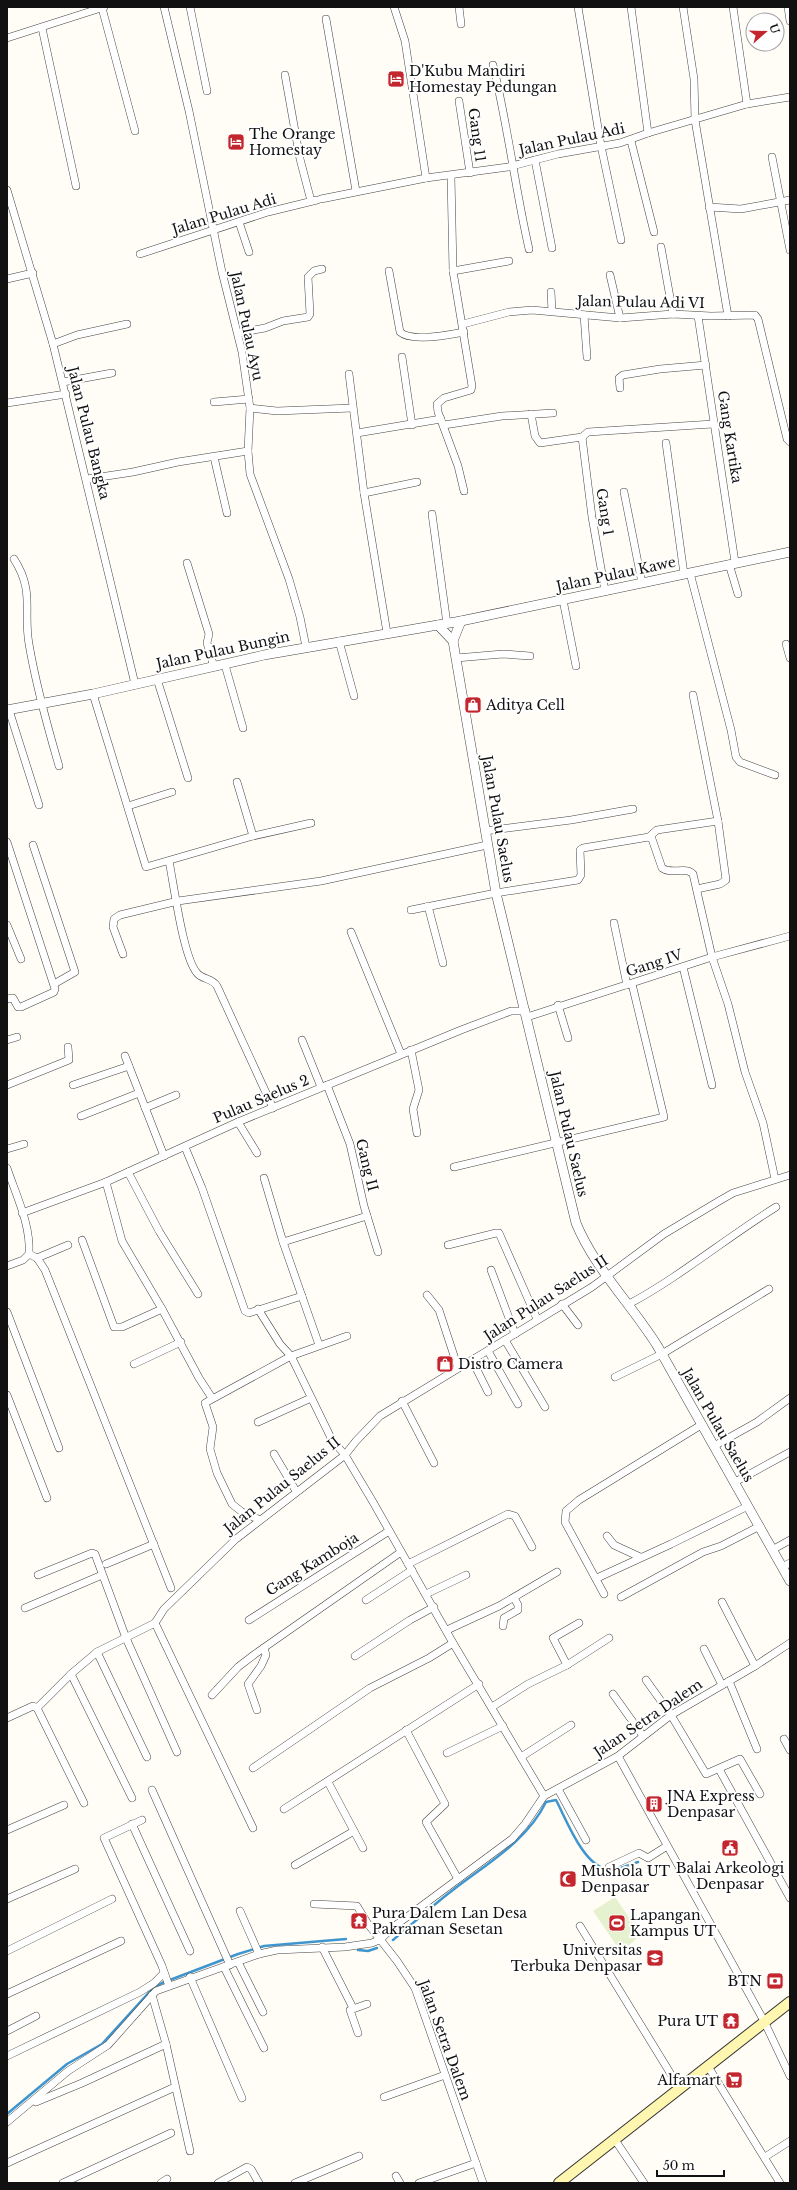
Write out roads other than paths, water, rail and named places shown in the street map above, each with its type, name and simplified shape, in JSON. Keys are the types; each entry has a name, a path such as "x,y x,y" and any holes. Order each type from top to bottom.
{"main road":[{"path":"560,2183 570,2180 615,2140 709,2068 764,2021 790,2002"}],"street":[{"path":"7,38 42,28 103,7 135,131"},
{"name":"Jalan Pulau Ayu","path":"164,7 222,272 238,333 250,399 248,451 250,474 289,579 300,617 306,647"},
{"path":"190,7 207,91"},
{"path":"394,7 405,41 426,178"},
{"path":"459,7 461,24"},
{"path":"578,7 601,146 621,240"},
{"path":"631,7 648,133"},
{"name":"Jalan Pulau Adi VI","path":"683,7 694,79 695,120 728,316"},
{"path":"733,7 747,104"},
{"path":"788,7 790,20"},
{"path":"326,19 356,191"},
{"path":"42,28 76,186"},
{"path":"493,65 504,112 516,194 529,249"},
{"path":"285,75 300,159 316,200"},
{"name":"Jalan Pulau Adi","path":"140,254 239,222 316,200 426,178 451,176 513,166 631,140 648,133 747,104 790,97"},
{"name":"Gang 11","path":"459,101 470,173"},
{"path":"631,140 654,232"},
{"path":"772,157 779,201 790,250"},
{"path":"535,160 552,248"},
{"path":"451,176 453,271 463,324 472,388 439,401 437,404 458,466 464,491"},
{"name":"Jalan Pulau Bangka","path":"7,190 9,203 33,272 63,382 135,684"},
{"path":"709,207 742,208 790,200"},
{"path":"239,222 249,252"},
{"path":"661,247 673,314"},
{"path":"453,271 509,261"},
{"path":"238,333 265,328 283,321 308,317 310,314 308,277 314,271 322,269"},
{"path":"389,271 400,332 408,336 445,335 464,332"},
{"path":"7,279 33,272"},
{"path":"610,275 620,318"},
{"path":"551,292 552,311"},
{"name":"Jalan Pulau Adi VI","path":"463,324 520,310 552,311 620,318 673,314 728,316 752,314 758,317 787,439 790,442"},
{"path":"584,315 587,357"},
{"name":"Gang Kartika","path":"698,316 706,365 732,563 738,594"},
{"path":"53,344 77,335 127,324"},
{"path":"402,357 412,425"},
{"path":"620,388 619,378 623,376 660,369 706,365"},
{"path":"63,382 112,373"},
{"path":"349,374 352,408 357,433 364,493 387,633"},
{"path":"7,403 66,394"},
{"path":"214,402 250,399"},
{"path":"250,408 277,411 352,408"},
{"path":"357,433 412,425 502,416 552,413"},
{"path":"531,414 535,436 540,443 582,437 588,432 713,424"},
{"name":"Gang 1","path":"582,437 592,516 605,591"},
{"path":"666,443 687,573 731,730 736,757 740,762 775,774"},
{"path":"87,479 248,451"},
{"path":"214,457 227,513"},
{"path":"364,493 417,482"},
{"path":"624,492 642,583"},
{"path":"432,514 442,624 453,641"},
{"name":"Jalan Pulau Kawe","path":"442,624 790,552"},
{"path":"14,559 24,576 27,589 29,612 27,635 40,703 59,766"},
{"path":"187,563 209,634 207,643 214,667"},
{"path":"562,600 576,666"},
{"path":"453,641 461,621"},
{"name":"Jalan Pulau Bungin","path":"8,710 93,694 306,647 442,624"},
{"path":"338,641 354,696"},
{"name":"Jalan Pulau Saelus","path":"453,641 496,893 576,1223 586,1247 606,1276 629,1304 662,1354 701,1425 760,1526 772,1550 786,1565 790,1581"},
{"path":"786,644 790,658"},
{"path":"456,658 503,654 530,656"},
{"path":"225,665 243,728"},
{"path":"157,679 188,778"},
{"path":"93,694 146,867 253,836 311,823"},
{"path":"692,695 718,820 726,880 720,884 697,889"},
{"path":"8,710 39,805"},
{"path":"237,782 253,836"},
{"path":"128,806 172,792"},
{"path":"485,831 571,820 633,809"},
{"path":"411,910 496,893 578,880 581,875 581,849 649,837 657,830 718,820"},
{"path":"649,837 652,839 662,868 668,871 691,872 697,889 712,957 728,1004 745,1072 763,1123 775,1178"},
{"path":"7,842 55,989 54,992 21,1007 18,1007 13,998 7,1000"},
{"path":"34,845 75,972 54,984"},
{"path":"123,954 113,927 114,919 178,901 321,881 487,845"},
{"path":"169,861 184,937 196,972 214,982 217,986 273,1108"},
{"path":"428,906 443,963"},
{"path":"454,1166 661,1119 665,1116 629,985 614,923"},
{"path":"7,925 21,960"},
{"path":"351,932 401,1054"},
{"name":"Gang IV","path":"526,1014 629,985 712,957 790,936"},
{"path":"683,967 712,1085"},
{"name":"Pulau Saelus 2","path":"22,1213 106,1182 238,1122 410,1050 511,1011 522,998"},
{"path":"558,1005 568,1038"},
{"name":"Pulau Saelus 2","path":"511,1011 526,1014"},
{"path":"7,1040 17,1037"},
{"name":"Gang II","path":"302,1040 350,1144 367,1216 378,1252"},
{"path":"7,1085 70,1060 68,1046"},
{"path":"410,1050 419,1090 413,1109 417,1133"},
{"path":"125,1056 164,1156"},
{"path":"73,1085 128,1066"},
{"path":"81,1116 139,1093"},
{"path":"145,1108 176,1095"},
{"path":"238,1122 257,1153"},
{"path":"7,1148 24,1144"},
{"path":"184,1147 202,1188 245,1311 249,1313 302,1296"},
{"path":"7,1168 29,1234 29,1254 23,1260 7,1266"},
{"path":"128,1172 159,1231 198,1294"},
{"name":"Jalan Pulau Saelus II","path":"37,1708 71,1674 98,1652 155,1623 164,1609 236,1538 345,1455 370,1426 402,1401 488,1351 537,1319 592,1287 664,1234 719,1201 733,1193 775,1178 790,1175"},
{"path":"264,1178 283,1242 319,1345"},
{"path":"106,1182 122,1241 181,1342 199,1378 212,1398"},
{"path":"7,1195 16,1193"},
{"path":"629,1304 661,1286 740,1230 776,1207"},
{"path":"283,1242 367,1216"},
{"path":"448,1245 496,1232 499,1233 537,1319"},
{"path":"82,1240 114,1327 122,1327 162,1309"},
{"path":"37,1258 68,1245"},
{"path":"29,1254 37,1258 45,1270 171,1588"},
{"path":"490,1270 515,1334"},
{"path":"615,1377 662,1354 769,1290"},
{"path":"427,1295 439,1310 458,1368"},
{"path":"562,1304 578,1325"},
{"path":"258,1309 280,1344 291,1356 332,1440 345,1455 434,1607 453,1643 479,1684 544,1796"},
{"path":"7,1312 59,1448"},
{"path":"258,1520 242,1512 232,1504 216,1473 210,1449 213,1427 205,1404 212,1398 291,1356 347,1336"},
{"path":"505,1340 545,1407"},
{"path":"134,1364 181,1342"},
{"path":"488,1351 518,1404"},
{"path":"472,1360 488,1392"},
{"path":"7,1395 47,1498"},
{"path":"258,1422 312,1398"},
{"path":"714,1446 757,1422 790,1398"},
{"path":"402,1401 434,1462"},
{"path":"604,1594 597,1578 566,1522 566,1511 578,1500 701,1425"},
{"path":"734,1482 790,1452"},
{"path":"274,1454 296,1491"},
{"path":"597,1578 748,1506"},
{"path":"366,1600 410,1567 508,1514 514,1516 532,1547"},
{"path":"620,1597 703,1552 722,1546 760,1526"},
{"name":"Gang Kamboja","path":"249,1620 389,1531"},
{"path":"607,1536 614,1545 640,1557"},
{"path":"772,1550 790,1540"},
{"path":"106,1564 154,1544"},
{"path":"212,1695 238,1667 401,1552"},
{"path":"38,1575 93,1553 95,1554 126,1638 177,1752"},
{"path":"447,1630 514,1598 557,1572"},
{"path":"26,1608 102,1575"},
{"path":"426,1594 466,1575"},
{"path":"503,1626 504,1618 518,1610 514,1598"},
{"path":"722,1602 755,1666"},
{"path":"355,1656 410,1620 434,1607"},
{"path":"155,1623 254,1828"},
{"path":"566,1665 553,1638 579,1623"},
{"path":"492,1707 528,1684 566,1665 609,1638"},
{"path":"253,1768 370,1688 428,1658 453,1643"},
{"name":"Jalan Setra Dalem","path":"483,2183 415,1988 381,1940 392,1928 512,1839 525,1824 544,1796 618,1756 671,1715 755,1666 790,1643"},
{"path":"257,1710 249,1691 248,1684 262,1666 266,1655 264,1648"},
{"path":"704,1649 726,1683 757,1749"},
{"path":"98,1652 147,1756"},
{"path":"71,1674 132,1798"},
{"path":"646,1680 671,1715 706,1774 740,1759 760,1794"},
{"path":"284,1809 479,1684"},
{"path":"613,1694 643,1736"},
{"path":"7,1718 33,1706 37,1708 84,1803"},
{"path":"521,1757 571,1725"},
{"path":"447,1753 503,1726"},
{"path":"406,1730 445,1804 426,1822 458,1879"},
{"path":"784,1739 790,1750"},
{"path":"618,1756 764,2021 790,2076"},
{"path":"719,1769 790,1898"},
{"path":"328,1782 363,1848"},
{"path":"558,1789 586,1840"},
{"path":"152,1790 264,2048"},
{"path":"7,1830 64,1804"},
{"path":"142,1820 106,1836 105,1840 169,1985"},
{"path":"132,1824 190,1951"},
{"path":"295,1864 354,1831"},
{"path":"609,1867 640,1853 648,1858 667,1846"},
{"path":"7,1899 75,1869"},
{"path":"7,1952 112,1899"},
{"path":"7,2122 30,2105 68,2071 108,2045 156,1991 227,1962 238,1962 257,1951 345,1947 381,1940 368,1924 357,1906 314,1904"},
{"path":"240,1911 257,1951"},
{"path":"580,1926 680,2089"},
{"path":"7,1994 121,1941"},
{"path":"322,1947 353,2008"},
{"path":"238,1962 263,2012"},
{"path":"7,2056 140,1992 164,1974"},
{"path":"190,1977 242,2098"},
{"path":"152,1995 166,2044 190,2151"},
{"path":"358,2033 350,2013 353,2008 367,2004"},
{"path":"7,2031 36,2016"},
{"path":"30,2105 82,2083 166,2044"},
{"path":"709,2068 780,2183"},
{"path":"384,2097 445,2075"},
{"path":"7,2163 175,2087"},
{"path":"63,2183 171,2133"},
{"path":"615,2140 644,2183"},
{"path":"765,2157 790,2141"},
{"path":"295,2183 359,2156"},
{"path":"419,2183 476,2162"},
{"path":"218,2183 247,2167 251,2169 259,2183"},
{"path":"396,2176 400,2183"}],"waterway":[{"path":"393,1940 442,1899 490,1863 516,1841 538,1817 546,1802 556,1800 583,1851 599,1866 611,1870 619,1869 638,1862"},
{"path":"7,2114 67,2064 102,2044 153,1988 162,1983 238,1954 264,1946 346,1939"},
{"path":"358,1950 368,1951 377,1948"}],"place":[{"name":"D'Kubu Mandiri Homestay Pedungan","path":"396,79"},
{"name":"The Orange Homestay","path":"236,142"},
{"name":"Aditya Cell","path":"473,705"},
{"name":"Distro Camera","path":"445,1364"},
{"name":"JNA Express Denpasar","path":"654,1804"},
{"name":"Balai Arkeologi Denpasar","path":"730,1848"},
{"name":"Mushola UT Denpasar","path":"568,1879"},
{"name":"Pura Dalem Lan Desa Pakraman Sesetan","path":"359,1921"},
{"name":"Lapangan Kampus UT","path":"617,1923"},
{"name":"Universitas Terbuka Denpasar","path":"655,1958"},
{"name":"BTN","path":"775,1981"},
{"name":"Pura UT","path":"731,2021"},
{"name":"Alfamart","path":"734,2080"}]}
